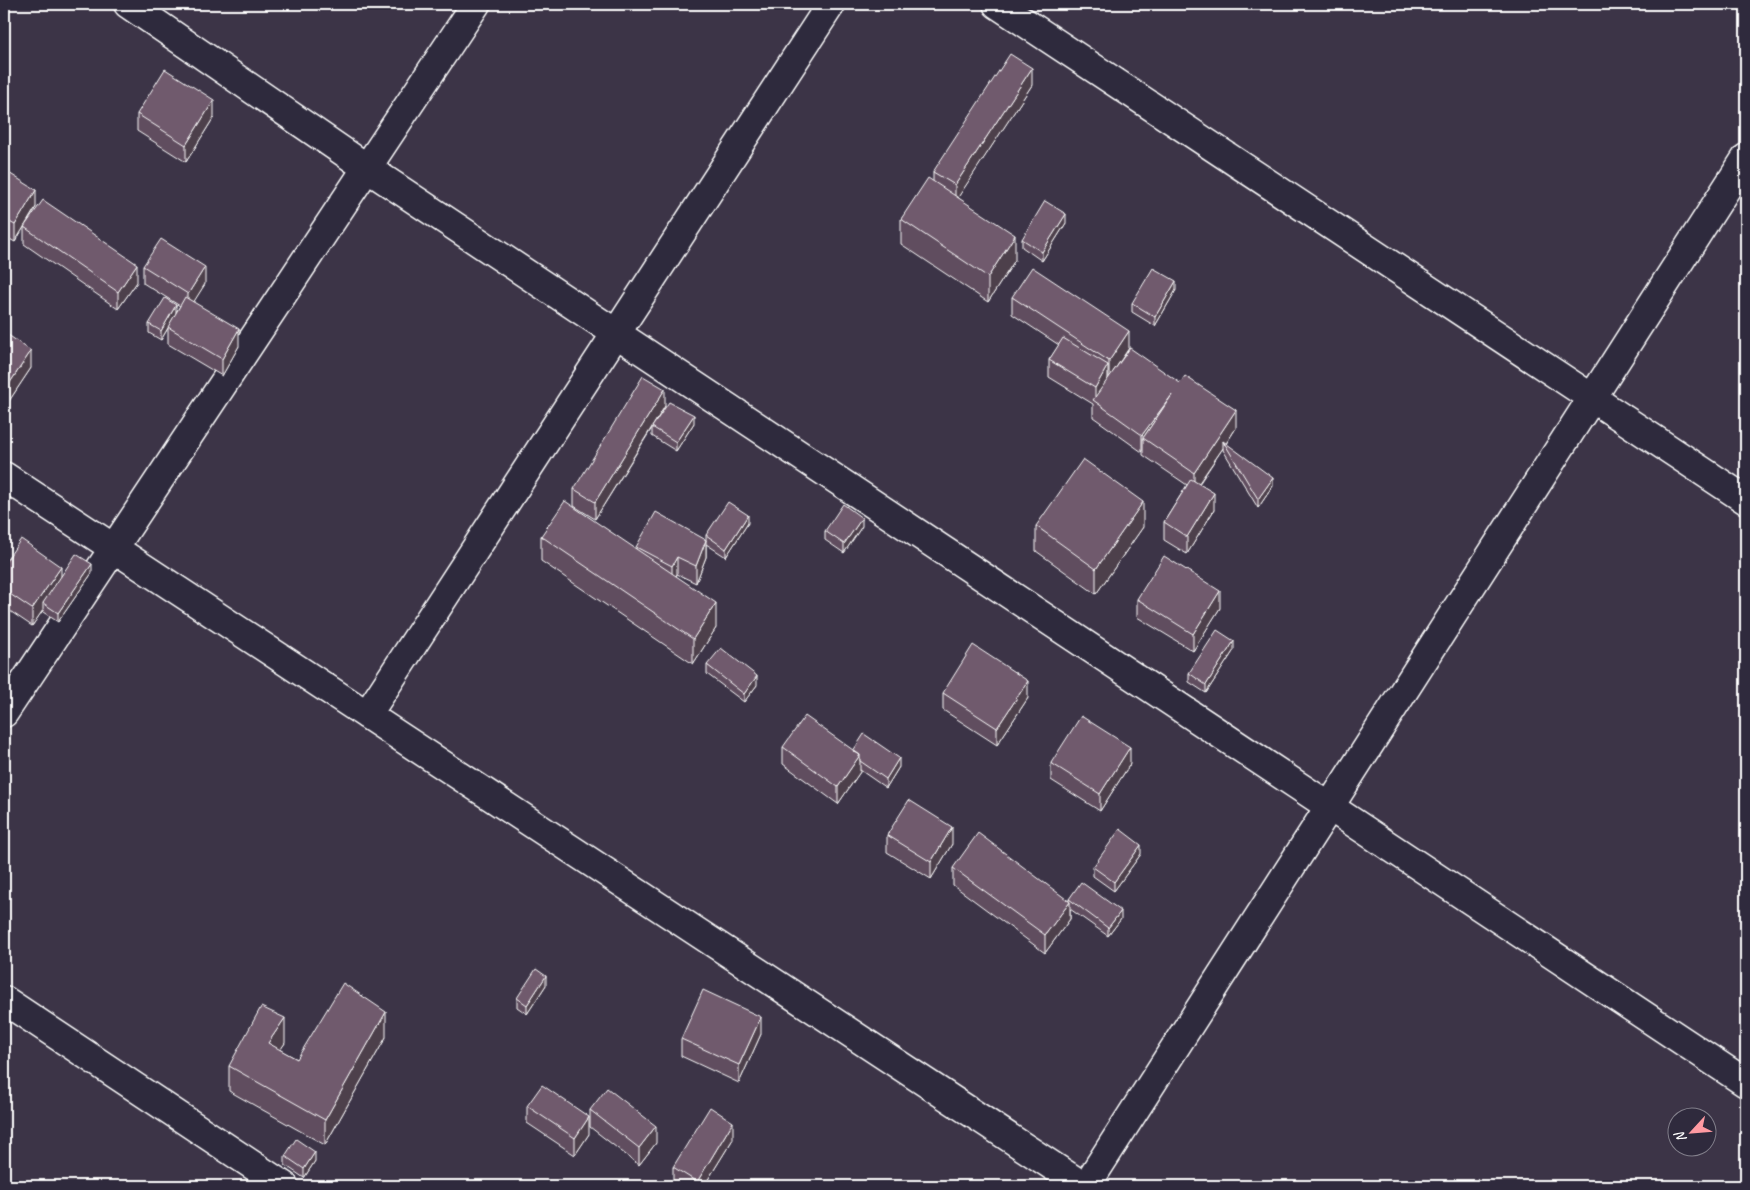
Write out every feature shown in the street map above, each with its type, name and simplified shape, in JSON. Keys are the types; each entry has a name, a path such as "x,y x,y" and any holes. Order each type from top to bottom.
{"street":[{"path":"128,4 367,168 1746,1083"},
{"path":"4,713 476,4"},
{"path":"367,715 831,4"},
{"path":"997,4 1746,500"},
{"path":"4,476 1084,1186 1330,807 1746,158"},
{"path":"4,1000 284,1186"}],"building":[{"path":"1010,54 1032,68 955,185 933,172"},
{"path":"165,69 214,100 186,145 137,114"},
{"path":"4,170 36,190 15,225 4,219"},
{"path":"928,178 1015,235 988,277 901,219"},
{"path":"43,200 137,264 118,292 24,227"},
{"path":"1045,201 1066,214 1042,252 1022,239"},
{"path":"161,239 205,267 188,294 143,266"},
{"path":"1032,267 1129,331 1109,361 1012,297"},
{"path":"1153,268 1176,281 1155,317 1132,303"},
{"path":"185,297 239,329 222,359 168,327"},
{"path":"165,298 176,305 161,331 149,324"},
{"path":"4,332 31,351 7,387 4,385"},
{"path":"1063,338 1108,365 1095,388 1049,360"},
{"path":"1130,348 1180,383 1185,376 1236,410 1194,473 1143,438 1172,395 1142,435 1093,400"},
{"path":"643,376 665,389 595,502 574,489"},
{"path":"669,402 694,415 676,442 652,427"},
{"path":"1223,441 1273,478 1258,499"},
{"path":"1083,459 1143,502 1096,569 1036,526"},
{"path":"1191,479 1214,493 1187,537 1164,522"},
{"path":"565,501 716,603 693,639 541,536"},
{"path":"728,502 748,515 726,549 706,535"},
{"path":"843,504 862,518 844,544 825,531"},
{"path":"656,512 706,540 696,566 677,557 672,566 636,547"},
{"path":"21,539 61,567 32,609 4,590 4,564"},
{"path":"76,554 92,564 58,613 43,603"},
{"path":"1164,556 1220,591 1193,634 1137,599"},
{"path":"1217,630 1234,641 1206,685 1189,673"},
{"path":"973,645 1028,681 997,728 943,693"},
{"path":"721,648 757,676 744,694 707,665"},
{"path":"805,716 860,755 838,787 783,747"},
{"path":"1081,716 1130,747 1100,794 1051,763"},
{"path":"864,734 899,758 886,779 860,761 860,755 853,751"},
{"path":"909,800 952,827 931,862 887,835"},
{"path":"1120,829 1141,845 1114,882 1093,867"},
{"path":"978,833 1070,902 1045,935 953,868"},
{"path":"1081,882 1121,911 1108,928 1069,899"},
{"path":"536,969 546,976 527,1005 517,998"},
{"path":"343,983 386,1012 325,1120 229,1066 261,1007 285,1018 268,1043 297,1059"},
{"path":"703,990 761,1017 739,1065 681,1039"},
{"path":"542,1085 589,1117 575,1138 527,1106"},
{"path":"607,1088 656,1126 639,1148 590,1110"},
{"path":"710,1107 733,1122 697,1182 673,1167"},
{"path":"296,1139 315,1152 304,1169 285,1156"}]}
